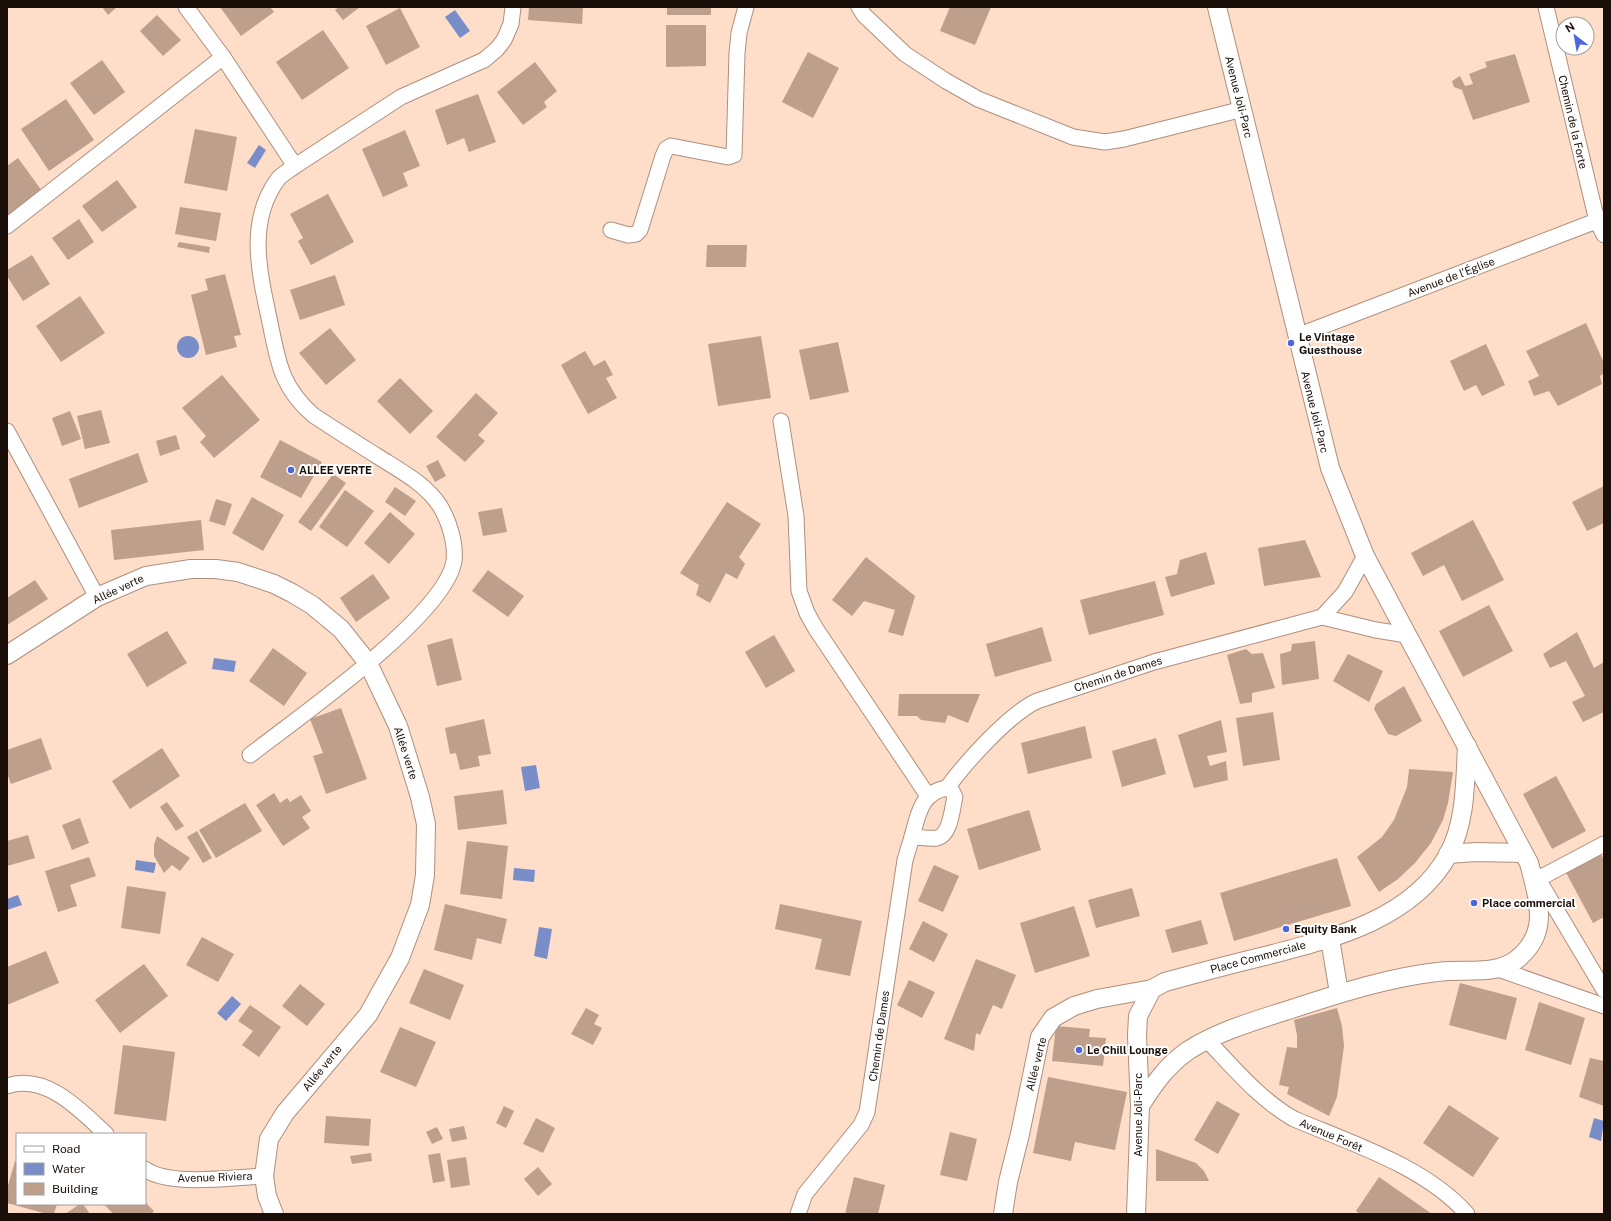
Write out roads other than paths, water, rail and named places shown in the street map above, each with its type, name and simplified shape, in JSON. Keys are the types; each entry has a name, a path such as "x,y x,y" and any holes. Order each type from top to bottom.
{"street":[{"path":"186,7 224,57 295,166"},
{"path":"250,755 368,663 419,617 436,596 448,576 454,562 454,545 451,530 440,506 424,489 415,480 313,415 302,406 286,385 280,369 258,269 257,243 260,220 268,196 279,178 295,166 401,97 484,60 497,49 504,40 511,24 513,7"},
{"path":"611,230 628,235 636,234 640,230 663,156 666,149 670,146 728,157 734,155 737,53 746,7"},
{"path":"859,7 864,15 905,54 946,81 978,99 1073,137 1105,142 1124,139 1243,109"},
{"name":"Avenue Joli-Parc","path":"1217,7 1243,109 1324,452 1365,556 1526,858 1539,901 1540,917 1535,937 1523,953 1507,966 1498,969"},
{"name":"Chemin de la Forte","path":"1546,7 1604,235"},
{"path":"7,226 224,57"},
{"name":"Avenue de l'Église","path":"1297,336 1600,219"},
{"path":"781,421 796,516 799,591 802,603 816,629 928,796 936,790 947,788 952,791 955,797 946,830 943,835 937,838 912,837"},
{"path":"7,431 97,597"},
{"path":"1322,617 1346,592 1365,556"},
{"name":"Allée verte","path":"7,655 97,597 138,579 165,572 191,569 216,569 238,572 274,584 312,605 341,628 368,663 398,726 420,797 426,824 425,875 420,904 400,958 368,1015 285,1113 269,1139 264,1176 267,1196 274,1214"},
{"path":"1322,617 1376,630 1407,635"},
{"name":"Chemin de Dames","path":"947,788 962,768 992,737 1032,703 1154,662 1322,617"},
{"name":"Place Commerciale","path":"1152,990 1165,982 1330,939 1368,922 1404,902 1434,875 1448,854 1459,828 1464,800 1467,746"},
{"name":"Chemin de Dames","path":"798,1214 805,1194 861,1125 867,1112 905,860 919,812 928,796"},
{"path":"1538,879 1604,844"},
{"path":"1448,854 1476,852 1526,858 1604,990"},
{"path":"1330,939 1339,993"},
{"path":"1140,1106 1156,1080 1171,1064 1207,1040 1257,1020 1339,993 1436,972 1498,969 1604,1006"},
{"name":"Avenue Joli-Parc","path":"1136,1214 1140,1106 1137,1035 1138,1016 1152,990"},
{"name":"Allée verte","path":"1003,1214 1008,1182 1020,1134 1040,1037 1053,1018 1074,1006 1097,999 1152,990"},
{"name":"Avenue Forêt","path":"1207,1040 1262,1098 1276,1109 1294,1119 1415,1172 1446,1193 1467,1214"},
{"path":"7,1086 14,1084 32,1084 48,1089 80,1110 105,1133"},
{"name":"Avenue Riviera","path":"146,1170 165,1178 182,1180 264,1176"}],"water":[{"path":"455,10 470,31 460,38 445,17"},
{"path":"259,145 266,150 255,168 247,163"},
{"path":"188,336 196,339 199,347 196,355 188,358 180,355 177,347 180,339"},
{"path":"214,658 236,661 234,672 212,669"},
{"path":"536,765 540,788 525,791 521,767"},
{"path":"136,860 156,863 154,873 135,870"},
{"path":"514,868 535,870 534,882 513,880"},
{"path":"18,895 22,905 7,910 7,899"},
{"path":"539,927 552,929 547,959 534,956"},
{"path":"232,996 241,1004 226,1021 217,1013"},
{"path":"1594,1118 1604,1121 1601,1141 1589,1137"}],"place":[{"name":"Le Vintage Guesthouse","path":"1291,343"},
{"name":"ALLEE VERTE","path":"291,470"},
{"name":"Place commercial","path":"1474,903"},
{"name":"Equity Bank","path":"1286,929"},
{"name":"Le Chill Lounge","path":"1079,1050"}]}
